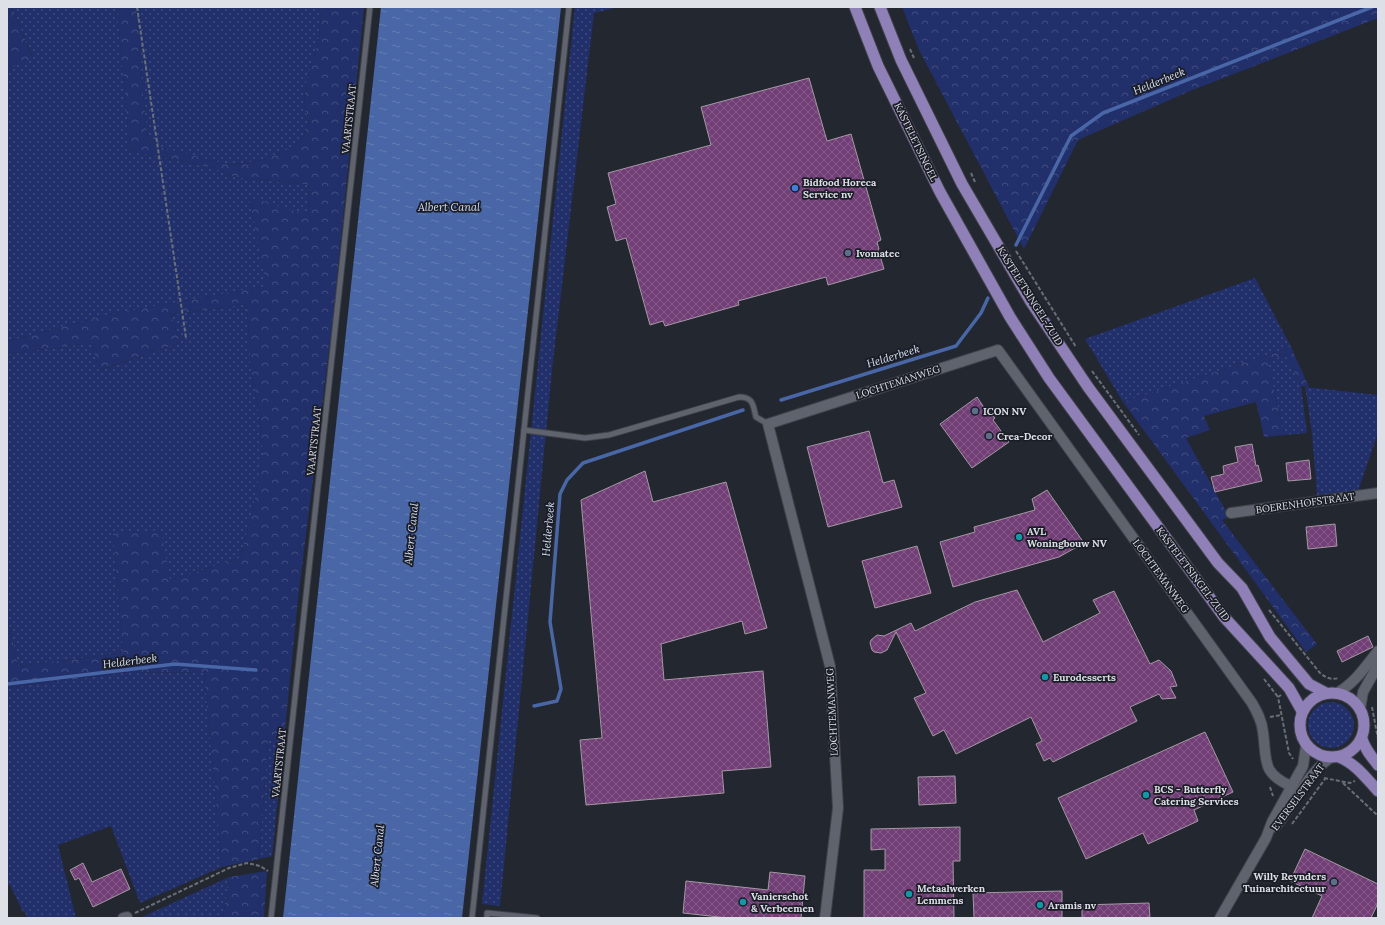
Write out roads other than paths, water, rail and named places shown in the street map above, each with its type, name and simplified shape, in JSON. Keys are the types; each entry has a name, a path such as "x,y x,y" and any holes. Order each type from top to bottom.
{"main road":[{"name":"KASTELETSINGEL","path":"855,7 878,66 940,192 986,273"},
{"name":"KASTELETSINGEL-ZUID","path":"880,7 901,60 962,184 1031,302 1088,387 1218,563 1242,588 1270,637 1309,684 1332,693"},
{"name":"KASTELETSINGEL-ZUID","path":"986,273 1010,317 1049,378 1092,439 1224,617 1289,688 1302,711"},
{"path":"1335,758 1352,751 1362,739 1364,722 1360,709 1350,698 1332,693 1315,697 1306,705 1302,711 1300,724 1301,736 1306,746 1315,753 1321,756 1349,761 1378,791"},
{"path":"1362,739 1366,750 1378,764"}],"street":[{"name":"LOCHTEMANWEG","path":"825,918 838,808 830,666 768,424 998,350 1252,703 1259,715 1262,726 1267,766 1277,779 1291,786"},
{"name":"BOERENHOFSTRAAT","path":"1231,513 1378,493"},
{"path":"1332,693 1347,688 1359,676 1378,651"},
{"path":"1360,709 1362,692 1378,665"},
{"name":"EVERSELSTRAAT","path":"1220,918 1266,838 1272,822 1302,766 1306,746"},
{"name":"EVERSELSTRAAT","path":"1266,838 1277,825 1314,772 1323,763 1335,758"}],"lane":[{"name":"VAARTSTRAAT","path":"271,918 370,7"},
{"path":"472,918 568,7"},
{"path":"524,430 585,438 610,435 739,397 746,397 752,401 756,417 768,424"},
{"path":"486,918 487,913 536,918"}],"water":[{"name":"Albert Canal","path":"381,7 561,7 462,918 283,918"}],"waterway":[{"name":"Helderbeek","path":"1016,245 1071,136 1103,113 1372,7"},
{"name":"Helderbeek","path":"781,400 956,346 981,313 988,298"},
{"name":"Helderbeek","path":"534,706 557,701 561,689 550,622 560,494 567,480 583,463 743,410"},
{"name":"Helderbeek","path":"7,684 175,664 256,670"}],"place":[{"name":"Bidfood Horeca Service nv","path":"795,188"},
{"name":"Ivomatec","path":"848,253"},
{"name":"ICON NV","path":"975,411"},
{"name":"Crea-Decor","path":"989,436"},
{"name":"AVL Woningbouw NV","path":"1019,537"},
{"name":"Eurodesserts","path":"1045,677"},
{"name":"BCS - Butterfly Catering Services","path":"1146,795"},
{"name":"Willy Reynders Tuinarchitectuur","path":"1334,882"},
{"name":"Metaalwerken Lemmens","path":"909,894"},
{"name":"Vanierschot & Verbeemen","path":"743,902"},
{"name":"Aramis nv","path":"1040,905"}]}
